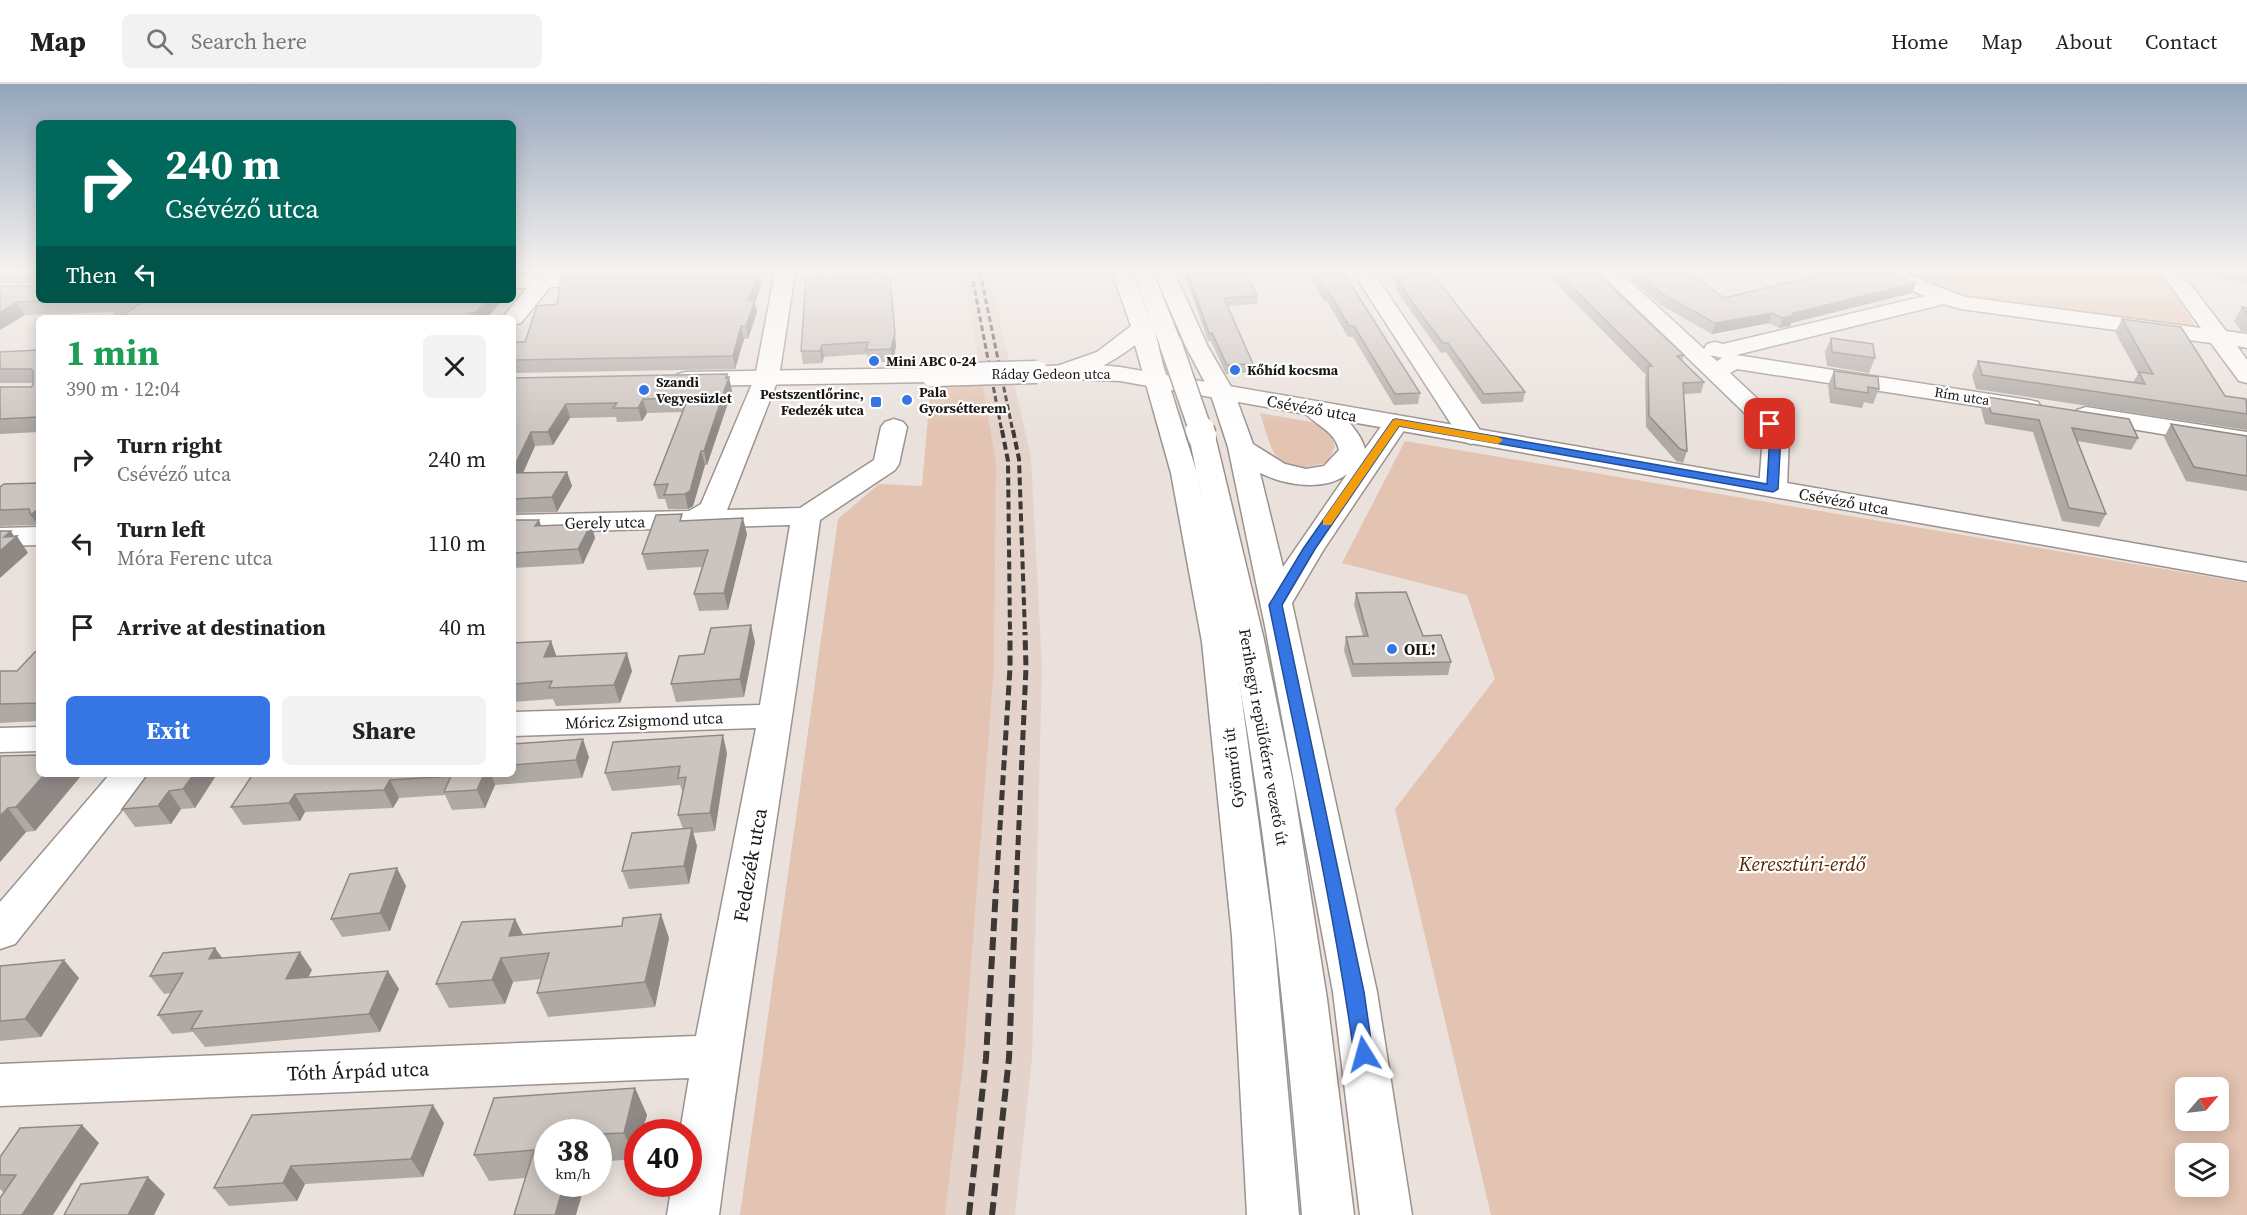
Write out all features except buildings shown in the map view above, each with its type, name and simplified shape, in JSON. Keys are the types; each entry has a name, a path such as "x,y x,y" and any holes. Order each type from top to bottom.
{"street":[{"path":"681,520 699,517 713,509 768,377 777,325"},
{"name":"Gyömrői út","path":"1142,325 1156,380 1212,434 1275,605 1355,992 1386,1215"},
{"name":"Ferihegyi repülőtérre vezető út","path":"1163,325 1212,434 1273,784 1310,1034 1328,1215"},
{"name":"Gyömrői út","path":"1187,325 1222,392 1212,434 1184,473 1218,642 1253,936 1273,1215"},
{"path":"1398,325 1471,436"},
{"path":"1666,325 1684,342 1724,361 1770,424 1776,434 1773,489"},
{"path":"1724,361 1841,325"},
{"path":"2122,325 2247,341"},
{"path":"2210,325 2247,376"},
{"path":"1065,371 1109,354 1144,330 1156,341 1164,356 1177,359 1189,358 1198,355 1197,347"},
{"name":"Rím utca","path":"1724,361 2247,440"},
{"name":"Ráday Gedeon utca","path":"662,379 1065,371 1108,373 1156,380"},
{"name":"Csévéző utca","path":"1156,380 2247,572"},
{"path":"1212,434 1286,475 1313,477 1331,473 1338,469 1352,450 1352,445 1340,429 1313,408"},
{"path":"1275,605 1309,549 1396,423"},
{"path":"806,516 886,464 894,427"},
{"name":"Gerely utca","path":"516,524 806,516"},
{"name":"Fedezék utca","path":"693,1215 716,1056 776,716 806,516"},
{"path":"0,537 36,536"},
{"name":"Móricz Zsigmond utca","path":"516,724 776,716"},
{"path":"0,740 36,739"},
{"path":"0,932 129,777"},
{"name":"Tóth Árpád utca","path":"0,1085 716,1056"}],"shaded area":[{"path":"972,325 1001,325 1031,458 1042,668 1032,1059 1015,1215 945,1215 964,1057 994,668 996,462"}],"green space":[{"path":"2142,325 2194,325 2198,332"},
{"path":"982,381 996,462 994,668 964,1057 945,1215 740,1215 838,519 879,484 922,486 931,383"},
{"path":"1260,413 1312,422 1329,431 1335,446 1328,462 1297,467 1286,465 1279,460 1273,452"},
{"name":"Keresztúri-erdő","path":"1405,441 2247,583 2247,1215 1491,1215 1395,809 1495,679 1467,595 1342,563"}],"railway":[{"path":"981,325 1002,432"},
{"path":"991,325 1013,432"},
{"path":"1002,430 1008,461 1010,634"},
{"path":"1013,430 1019,459 1025,634"},
{"path":"1016,890 1026,668 1025,632"},
{"path":"996,890 1010,668 1010,634"},
{"path":"969,1215 986,1058 996,889"},
{"path":"992,1215 1009,1058 1016,889"}],"slow traffic":[{"path":"1327,523 1396,423 1498,440"}],"place":[{"name":"Mini ABC 0-24","path":"874,361"},
{"name":"Kőhíd kocsma","path":"1235,370"},
{"name":"Szandi Vegyesüzlet","path":"644,390"},
{"name":"Pala Gyorsétterem","path":"907,400"},
{"name":"Pestszentlőrinc, Fedezék utca","path":"876,402"},
{"name":"OIL!","path":"1392,649"}],"route":[{"path":"1364,1054 1355,992 1275,605 1309,549 1396,423 1773,489 1776,434 1770,424"}]}
